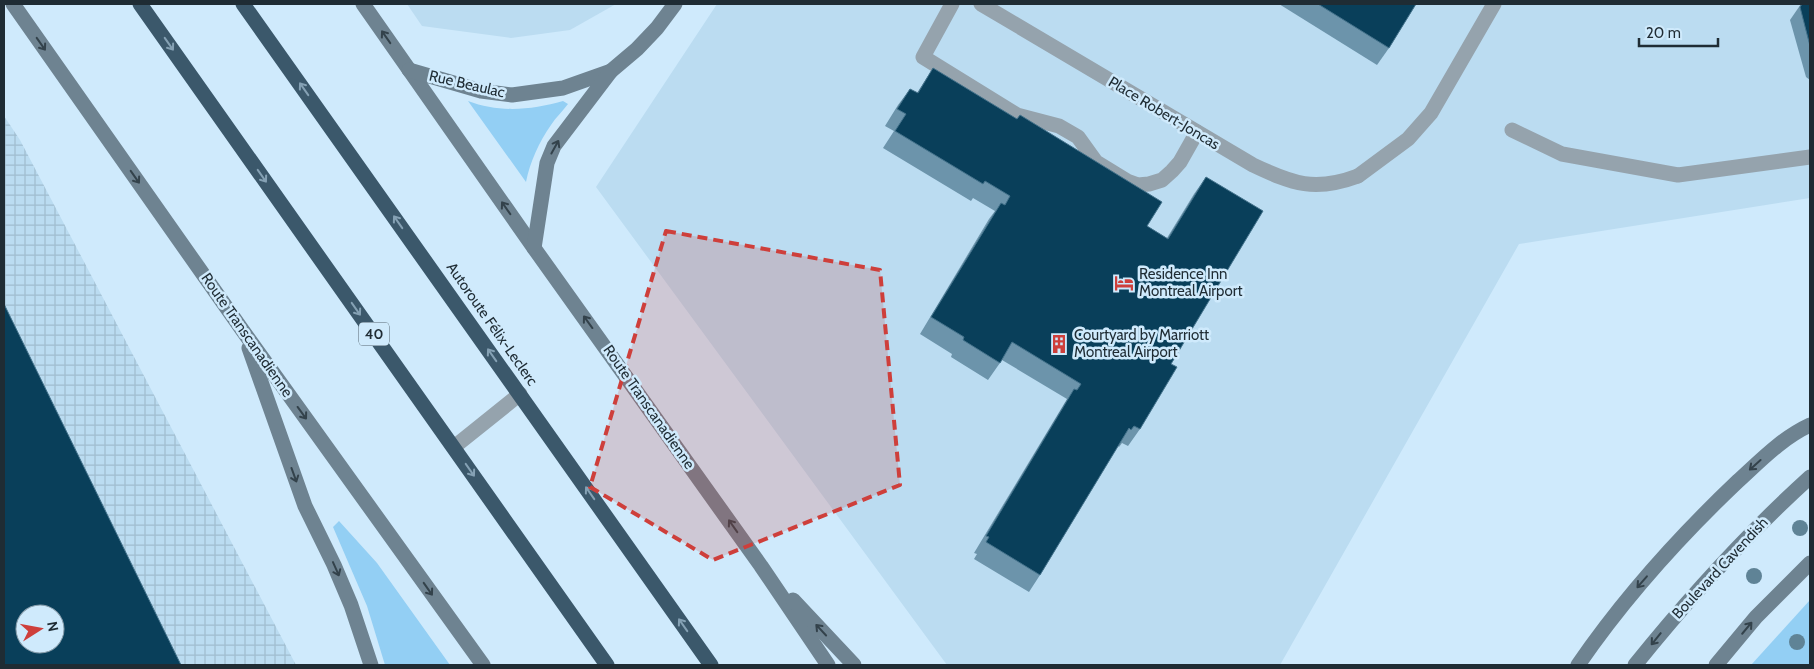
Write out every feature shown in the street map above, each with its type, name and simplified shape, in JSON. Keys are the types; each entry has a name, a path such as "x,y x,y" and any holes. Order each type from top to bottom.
{"highway":[{"name":"40","path":"140,4 607,665"},
{"name":"Autoroute Félix-Leclerc","path":"244,4 711,665"}],"main road":[{"name":"Route Transcanadienne","path":"13,4 483,665"},
{"name":"Route Transcanadienne","path":"363,4 761,566 828,665"},
{"name":"Rue Beaulac","path":"534,248 547,163 554,146 611,71 637,49 657,28 675,4"},
{"name":"Rue Beaulac","path":"410,70 481,91 512,95 563,88 611,71"},
{"path":"243,330 305,506 334,564 351,604 371,665"},
{"path":"1578,665 1625,602 1687,531 1757,463 1792,434 1810,426"},
{"name":"Boulevard Cavendish","path":"1635,665 1731,553 1810,477"},
{"path":"1716,665 1756,617 1810,562"},
{"path":"761,566 854,665"}],"street":[{"path":"952,4 923,57 1017,115 1059,126 1078,137 1096,162 1127,181 1149,184 1162,180 1180,162 1197,132"},
{"name":"Place Robert-Joncas","path":"981,4 1253,165 1279,177 1303,184 1324,185 1358,176 1408,139 1431,113 1494,4"},
{"path":"1512,130 1562,154 1678,175 1810,156"},
{"path":"454,447 520,394"}],"highlighted area":[{"path":"666,231 880,270 900,485 713,560 590,487"}],"shaded area":[{"path":"407,4 616,4 570,30 511,38 422,26"},
{"path":"717,4 1810,4 1810,198 1519,244 1280,665 947,665 596,187"},
{"path":"468,101 504,109 527,108 563,101 568,104 543,138 526,182"},
{"path":"4,116 20,140 296,665 4,665"},
{"path":"339,521 377,563 450,665 385,665 367,606 333,527"},
{"path":"1810,600 1810,665 1751,665"}],"building":[{"path":"1318,4 1416,4 1389,48"},
{"path":"1802,4 1810,4 1810,46 1800,7"},
{"name":"Courtyard by Marriott Montreal Airport","path":"933,68 1017,119 1020,115 1162,202 1147,226 1168,239 1206,177 1263,211 1171,364 1177,367 1140,429 1134,426 1131,430 1129,428 1040,575 986,542 989,537 986,536 1074,389 1077,390 1081,384 1012,342 1000,363 963,340 964,337 931,317 1001,203 1005,205 1010,196 985,181 983,184 895,131 906,114 897,109 910,89 918,93"},
{"path":"4,304 181,665 4,665"}],"place":[{"name":"Residence Inn Montreal Airport","path":"1124,283"},
{"name":"Courtyard by Marriott Montreal Airport","path":"1059,344"}]}
